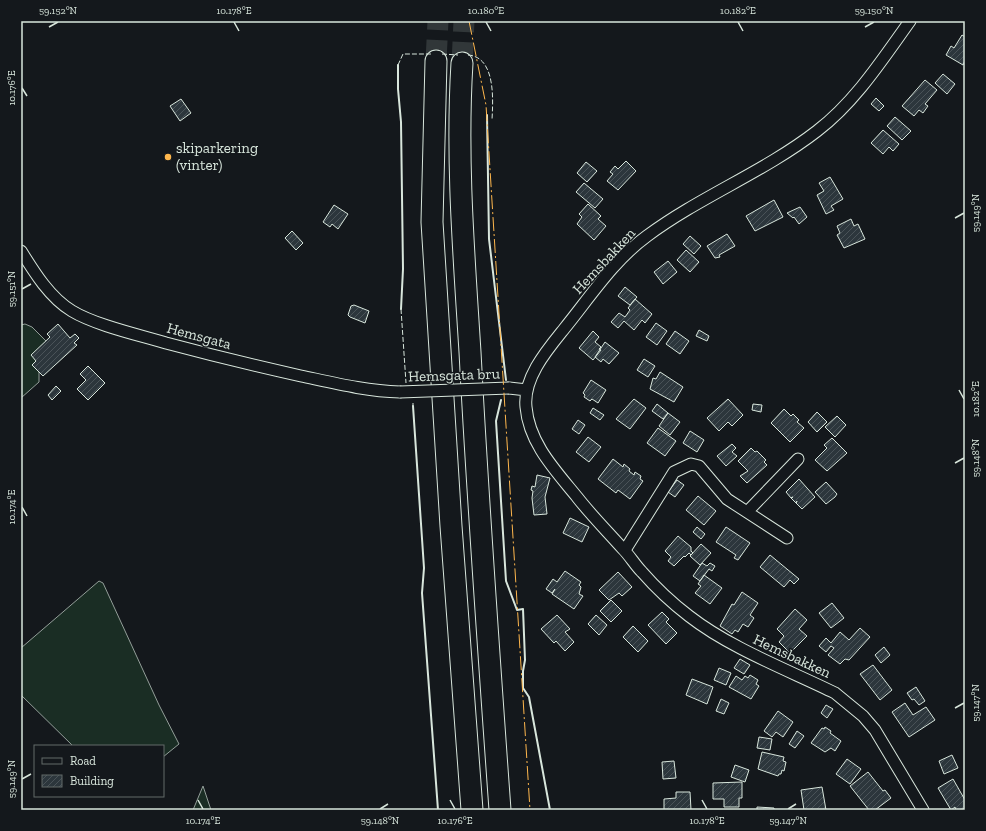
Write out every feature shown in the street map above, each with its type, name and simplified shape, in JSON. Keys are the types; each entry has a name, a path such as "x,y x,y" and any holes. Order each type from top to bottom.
{"highway":[{"path":"436,61 432,222 451,526 472,810"},
{"path":"462,63 460,132 462,220 500,810"}],"street":[{"name":"Hemsbakken","path":"910,21 854,97 838,114 817,131 764,166 674,217 645,237 631,250 612,270 551,345 535,369 527,390 526,405 528,420 539,448 597,523 625,550 641,571 657,588 690,617 735,646 835,693 858,712 875,730 884,743 923,810"},
{"name":"Hemsgata","path":"21,251 51,293 71,311 88,319 232,361 352,387 378,391 400,392"},
{"name":"Hemsgata bru","path":"400,392 509,388 527,390"},
{"path":"748,512 798,459"},
{"path":"625,550 674,472 691,464 699,466 727,499 788,538"}],"green space":[{"path":"25,324 32,327 46,341 36,361 32,365 39,372 39,382 21,398 21,325"},
{"path":"99,581 103,583 159,705 179,744 164,756 164,745 72,745 21,695 21,648"},
{"path":"203,786 211,810 193,810"}],"building":[{"path":"962,35 965,37 965,61 963,65 946,55 951,46 954,48"},
{"path":"943,74 955,84 947,94 935,83"},
{"path":"925,80 937,90 925,104 928,106 923,113 919,110 914,116 902,106"},
{"path":"876,98 884,106 879,111 871,104"},
{"path":"181,99 191,113 180,121 170,106"},
{"path":"895,117 911,131 902,140 887,126"},
{"path":"883,130 899,144 893,151 889,147 883,154 871,143"},
{"path":"626,161 636,171 618,190 607,181 613,174 610,172 615,166 618,169"},
{"path":"586,162 597,171 587,182 577,173"},
{"path":"830,177 843,199 831,206 834,210 826,214 817,195 824,191 819,183"},
{"path":"584,183 603,199 595,208 576,192"},
{"path":"774,200 783,217 755,231 746,216"},
{"path":"588,204 601,216 598,219 606,226 594,240 577,224 582,217 579,214"},
{"path":"334,205 348,214 338,229 332,224 330,227 323,222"},
{"path":"800,207 807,217 799,224 794,217 793,218 787,213"},
{"path":"851,219 854,226 858,224 865,239 844,248 837,235 840,233 837,226"},
{"path":"292,231 303,243 296,250 285,238"},
{"path":"727,234 735,246 719,255 720,257 715,258 707,246"},
{"path":"690,236 701,246 694,254 683,244"},
{"path":"686,250 699,262 690,272 677,260"},
{"path":"668,261 677,272 663,284 654,272"},
{"path":"625,287 637,297 630,305 618,296"},
{"path":"635,299 652,314 645,323 642,320 634,330 624,321 618,328 611,322 619,313 625,317 630,310 628,308"},
{"path":"354,305 369,311 365,323 348,315 351,306"},
{"path":"656,323 667,331 657,345 646,337"},
{"path":"58,324 70,338 75,334 79,338 74,343 77,345 43,376 32,365 36,361 31,355 50,337 47,334"},
{"path":"699,330 709,336 707,341 696,336"},
{"path":"593,331 599,337 595,342 601,347 599,349 601,350 593,360 579,348"},
{"path":"675,331 689,341 680,354 666,344"},
{"path":"605,342 619,353 609,364 603,359 601,362 595,357"},
{"path":"644,359 655,366 648,377 637,370"},
{"path":"88,366 105,383 88,400 77,389 86,380 80,374"},
{"path":"660,372 683,387 674,402 650,389 653,378 656,379"},
{"path":"591,380 606,390 598,403 592,399 590,401 584,397 585,395 583,393"},
{"path":"56,386 61,391 52,400 48,395"},
{"path":"634,399 646,408 630,429 616,419"},
{"path":"728,399 743,415 732,426 728,422 719,431 707,418"},
{"path":"657,404 668,413 663,419 652,411"},
{"path":"753,404 762,405 761,412 752,410"},
{"path":"593,408 604,415 600,420 590,413"},
{"path":"784,409 791,416 793,414 799,420 797,422 804,428 790,442 771,423"},
{"path":"817,412 827,422 817,432 808,422"},
{"path":"668,413 680,422 670,435 659,426"},
{"path":"837,416 846,425 835,437 825,427"},
{"path":"578,420 585,425 579,434 572,429"},
{"path":"658,428 676,441 665,456 647,443"},
{"path":"690,431 704,440 697,452 683,443"},
{"path":"588,437 601,447 589,462 576,452"},
{"path":"832,438 847,453 827,471 815,460 827,448 824,445"},
{"path":"732,444 736,448 732,452 737,456 726,466 717,456"},
{"path":"751,448 755,452 757,451 766,460 764,462 767,465 747,483 740,476 748,471 738,461"},
{"path":"613,459 623,467 624,464 634,475 635,472 641,476 640,479 643,481 630,499 618,490 616,493 598,479"},
{"path":"537,475 550,478 545,497 547,514 534,515 532,498 533,491 531,490 532,486 535,487"},
{"path":"799,479 815,497 802,509 786,492"},
{"path":"677,480 684,485 675,497 668,492"},
{"path":"826,482 837,494 826,504 815,492"},
{"path":"698,496 716,511 704,525 686,510"},
{"path":"570,518 589,527 582,542 563,533"},
{"path":"697,527 705,534 701,539 693,532"},
{"path":"726,527 750,543 738,560 734,558 736,555 716,542"},
{"path":"678,536 691,547 691,551 693,553 691,555 689,553 685,557 684,556 674,566 668,561 671,557 665,551"},
{"path":"701,544 711,553 700,565 690,556"},
{"path":"770,555 799,579 794,584 790,580 784,587 760,567"},
{"path":"702,563 707,566 710,563 715,566 712,571 709,569 700,581 693,576"},
{"path":"565,571 581,582 579,585 581,587 579,594 583,596 574,609 552,594 555,589 552,593 546,589 553,579 557,582"},
{"path":"618,572 632,587 622,596 619,593 609,600 599,590"},
{"path":"704,575 722,588 710,604 695,593 701,586 698,584"},
{"path":"742,592 758,603 750,615 754,618 748,627 743,624 738,632 735,630 732,634 720,626 732,604 734,605"},
{"path":"611,600 622,611 611,622 600,611"},
{"path":"832,603 844,618 831,628 819,613"},
{"path":"795,609 807,620 799,629 807,636 790,653 779,642 784,636 777,629"},
{"path":"662,612 669,619 666,622 677,633 666,644 648,625"},
{"path":"557,615 570,629 565,632 574,642 565,651 556,641 554,643 541,629"},
{"path":"596,615 607,625 599,635 588,624"},
{"path":"633,626 648,641 638,652 623,637"},
{"path":"860,628 870,637 849,660 845,659 840,664 828,655 834,648 831,646 826,652 819,646 826,638 831,643 840,632 849,640"},
{"path":"884,647 890,655 881,663 875,655"},
{"path":"740,659 750,665 744,674 734,668"},
{"path":"873,665 892,690 880,700 860,674"},
{"path":"719,668 731,673 726,685 714,680"},
{"path":"750,675 758,680 756,684 759,686 751,699 729,687 736,676 742,680 745,676 748,678"},
{"path":"692,679 713,687 707,704 686,695"},
{"path":"916,687 925,701 919,705 914,699 912,700 907,693"},
{"path":"721,699 729,703 724,714 716,711"},
{"path":"905,703 913,715 926,707 935,720 909,737 892,712"},
{"path":"826,705 833,709 827,718 821,713"},
{"path":"778,711 793,722 783,737 776,732 772,737 764,731"},
{"path":"825,727 831,731 830,733 841,741 835,751 831,748 825,752 811,743 822,728 824,729"},
{"path":"797,731 804,736 795,748 789,744"},
{"path":"759,737 772,739 770,750 757,748"},
{"path":"762,752 784,757 783,761 786,762 784,771 782,770 781,774 778,776 758,769"},
{"path":"952,755 958,768 944,774 939,761"},
{"path":"847,759 861,769 850,784 836,774"},
{"path":"674,761 676,778 663,779 662,762"},
{"path":"735,765 749,770 745,782 731,777"},
{"path":"868,772 883,791 885,790 891,798 875,810 869,810 850,786"},
{"path":"953,779 965,800 965,808 961,810 956,810 955,807 951,810 938,788"},
{"path":"742,782 742,798 739,798 739,807 724,807 724,799 713,799 713,783"},
{"path":"822,787 826,810 804,810 801,790"},
{"path":"676,792 690,792 691,810 664,810 664,799 676,798"},
{"path":"757,807 774,808 774,810 757,810"}],"tunnel":[{"path":"436,61 438,21"},
{"path":"462,63 464,21"}],"fence":[{"path":"398,65 403,54 432,54"},
{"path":"442,54 458,55"},
{"path":"468,55 477,58 484,63 488,71 491,81 493,102 492,120"},
{"path":"401,309 406,383"}],"wall":[{"path":"398,65 398,89 401,122 403,269 401,309"},
{"path":"487,115 489,239 506,380"},
{"path":"501,400 496,421 506,581 517,610 523,609 525,660 523,671 523,688 529,697 550,810"},
{"path":"413,406 424,568 422,593 438,810"}],"power":[{"path":"469,21 486,105 530,810"}],"place":[{"name":"skiparkering (vinter)","path":"168,157"}]}
